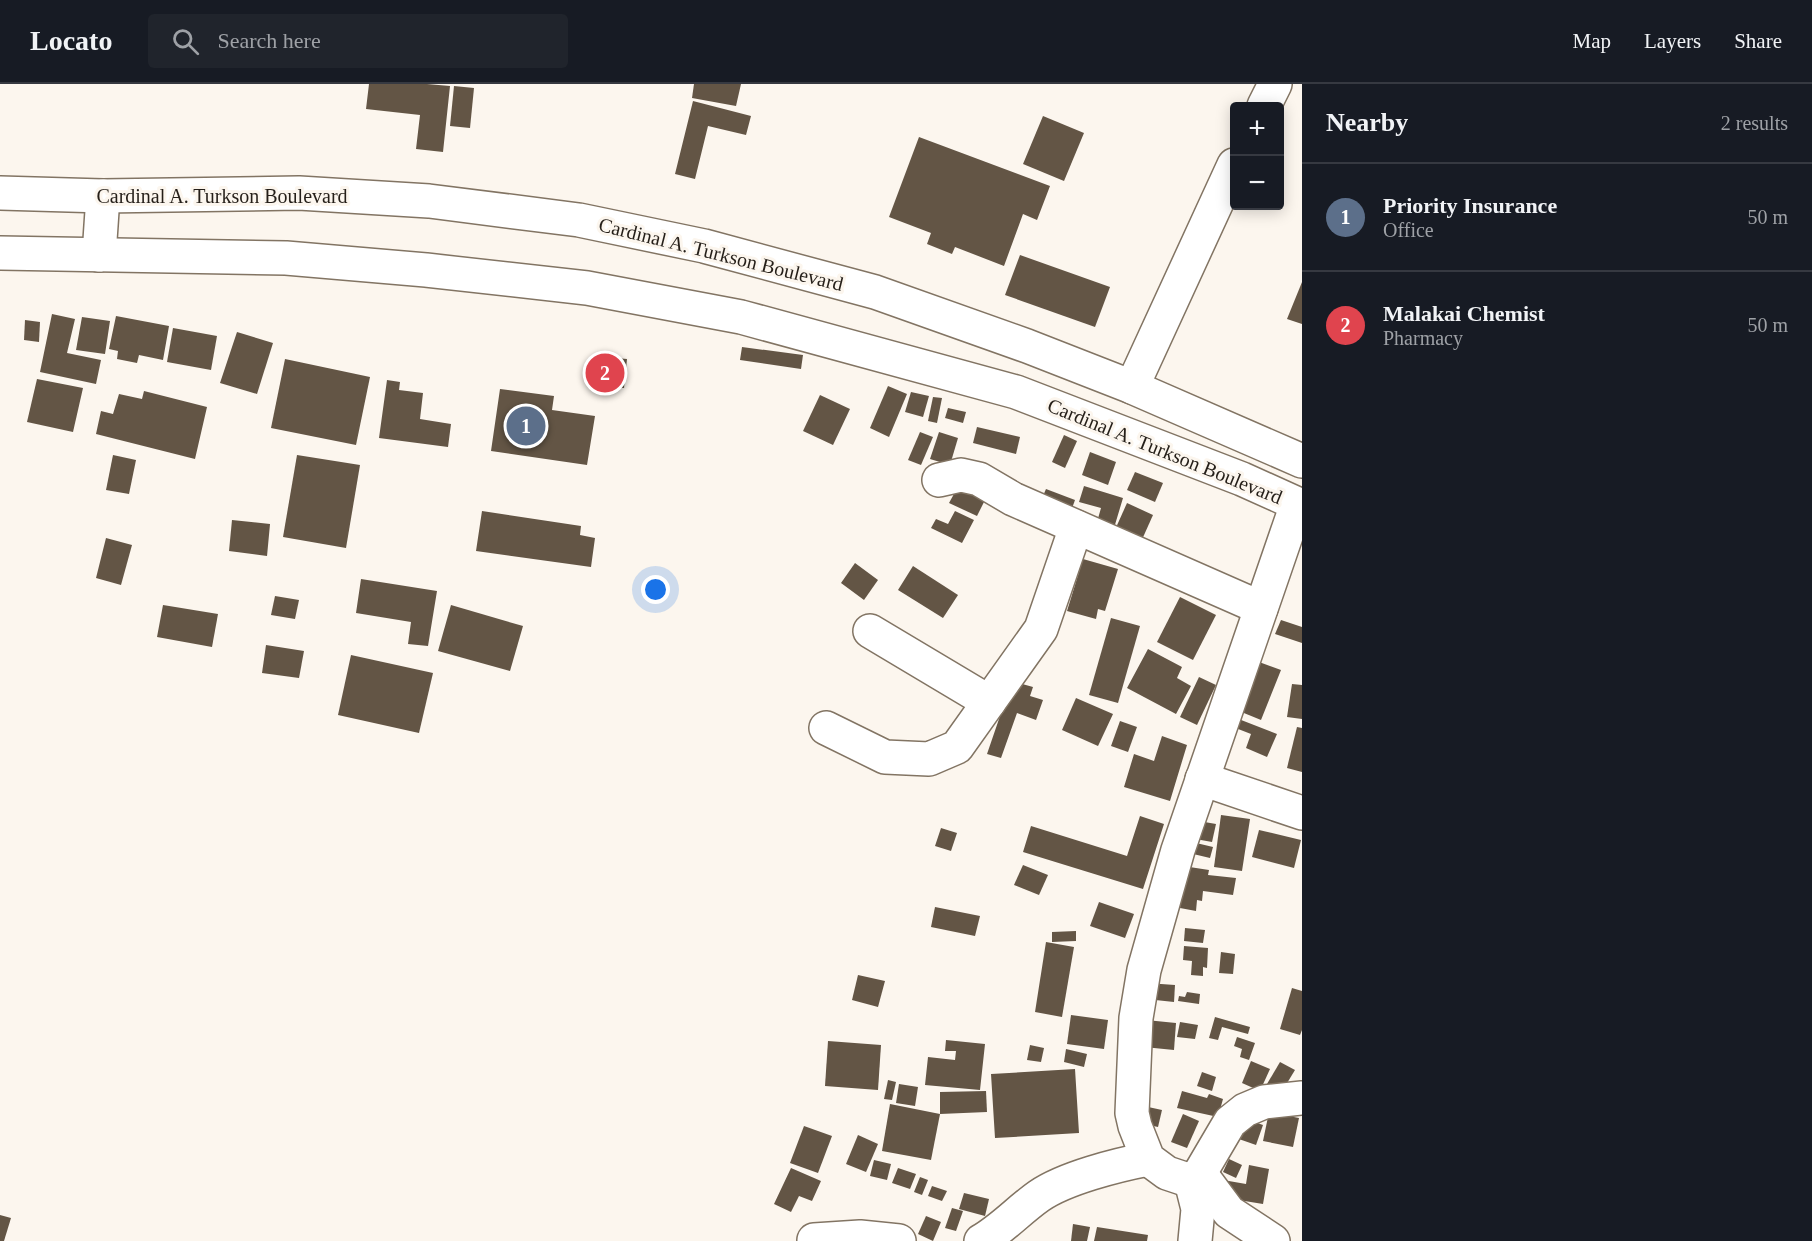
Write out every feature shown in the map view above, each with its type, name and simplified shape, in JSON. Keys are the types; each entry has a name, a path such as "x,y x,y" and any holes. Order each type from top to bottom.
{"street":[{"path":"1266,102 1275,84"},
{"path":"1132,387 1230,174"},
{"name":"Cardinal A. Turkson Boulevard","path":"0,188 103,196 298,193 429,201 579,220 704,246 875,292 1027,346 1132,387 1290,455"},
{"path":"99,255 103,196"},
{"name":"Cardinal A. Turkson Boulevard","path":"0,253 286,258 426,270 587,288 741,316 1016,392 1242,479 1299,505"},
{"path":"1261,488 1290,455"},
{"path":"939,480 961,475 979,479 1013,499 1261,608"},
{"path":"1273,1241 1229,1212 1195,1177 1167,1173 1148,1159 1132,1113 1136,1018 1144,970 1178,850 1299,505"},
{"path":"826,728 885,757 929,759 957,747 1041,629 1076,527"},
{"path":"870,631 989,702"},
{"path":"1202,780 1302,813"},
{"path":"1195,1241 1198,1209 1195,1177 1230,1122 1245,1110 1264,1102 1302,1098"},
{"path":"981,1241 1041,1195 1120,1165 1148,1159"},
{"path":"814,1240 861,1237 899,1241"}],"building":[{"path":"369,84 450,86 443,152 416,149 420,115 366,109"},
{"path":"694,84 741,84 736,106 692,98"},
{"path":"454,86 474,88 470,128 450,126"},
{"path":"693,101 751,116 746,135 708,126 695,179 675,174"},
{"path":"1043,116 1084,133 1064,181 1023,164"},
{"path":"919,137 1050,186 1037,220 1023,214 1004,266 955,247 952,254 927,244 931,233 889,217"},
{"path":"1020,255 1110,287 1095,327 1005,295"},
{"path":"1302,282 1302,324 1287,319"},
{"path":"52,314 75,319 67,353 101,360 96,384 40,372"},
{"path":"116,316 169,326 163,360 139,355 137,363 117,359 118,351 109,349"},
{"path":"82,317 110,321 105,354 76,350"},
{"path":"25,320 40,322 39,342 24,340"},
{"path":"173,328 217,336 211,370 167,362"},
{"path":"237,332 273,343 257,394 220,383"},
{"path":"742,347 803,355 801,369 740,360"},
{"path":"592,356 627,359 624,388 589,385"},
{"path":"285,359 370,377 356,445 271,428"},
{"path":"37,379 83,388 73,432 27,422"},
{"path":"387,380 400,382 399,390 423,393 420,419 451,424 448,447 379,438"},
{"path":"888,386 907,394 889,437 870,428"},
{"path":"500,389 554,396 552,410 595,416 587,465 491,451"},
{"path":"144,391 207,407 195,459 96,434 101,411 113,414 119,394 142,399"},
{"path":"911,392 929,396 923,417 905,412"},
{"path":"820,395 850,409 833,445 803,431"},
{"path":"933,397 942,398 937,423 928,421"},
{"path":"948,408 966,412 963,423 945,418"},
{"path":"977,427 1020,437 1016,454 973,443"},
{"path":"920,432 933,437 921,465 908,460"},
{"path":"939,432 958,438 950,465 930,459"},
{"path":"1064,435 1077,441 1065,468 1052,462"},
{"path":"1090,452 1116,462 1108,485 1082,475"},
{"path":"113,455 136,460 129,494 106,490"},
{"path":"297,455 360,465 346,548 283,537"},
{"path":"1135,472 1163,483 1155,502 1127,490"},
{"path":"960,483 987,496 977,516 949,503"},
{"path":"1084,486 1123,498 1114,528 1097,522 1101,508 1079,502"},
{"path":"1046,489 1075,500 1070,514 1040,503"},
{"path":"1127,503 1153,515 1140,544 1114,532"},
{"path":"482,511 581,526 580,535 595,538 591,567 476,551"},
{"path":"955,511 974,520 962,543 931,528 936,519 948,524"},
{"path":"232,520 270,524 267,556 229,551"},
{"path":"106,538 132,545 121,585 96,578"},
{"path":"1083,559 1118,569 1105,611 1098,609 1096,619 1067,611"},
{"path":"855,563 878,580 864,600 841,583"},
{"path":"913,566 958,595 943,618 898,590"},
{"path":"361,579 437,591 428,646 408,644 411,622 356,613"},
{"path":"275,596 299,600 295,619 271,615"},
{"path":"1180,597 1216,615 1193,660 1157,642"},
{"path":"163,605 218,614 212,647 157,637"},
{"path":"451,605 523,626 510,671 438,651"},
{"path":"1111,618 1140,626 1118,703 1089,695"},
{"path":"1281,620 1302,627 1302,643 1275,634"},
{"path":"266,645 304,651 299,678 262,673"},
{"path":"1148,649 1182,667 1177,678 1191,686 1176,714 1127,688"},
{"path":"351,655 433,673 419,733 338,715"},
{"path":"1259,662 1281,670 1261,720 1239,711"},
{"path":"1199,677 1216,685 1197,725 1180,717"},
{"path":"1012,681 1033,687 1030,696 1043,700 1036,720 1017,713 1001,758 987,754"},
{"path":"1292,684 1302,685 1302,719 1287,717"},
{"path":"1076,698 1113,714 1098,746 1062,730"},
{"path":"1236,718 1277,734 1267,757 1246,748 1251,734 1233,727"},
{"path":"1120,721 1137,727 1128,752 1111,746"},
{"path":"1297,727 1302,728 1302,772 1287,768"},
{"path":"1162,736 1187,745 1170,801 1124,787 1134,754 1154,761"},
{"path":"1221,815 1250,819 1242,871 1214,867"},
{"path":"1140,816 1164,824 1143,889 1023,852 1031,826 1127,856"},
{"path":"1193,820 1216,824 1212,842 1190,838"},
{"path":"941,828 957,833 951,851 935,846"},
{"path":"1259,830 1301,840 1294,868 1252,857"},
{"path":"1192,842 1213,847 1210,858 1189,853"},
{"path":"1023,865 1048,875 1039,895 1014,885"},
{"path":"1183,866 1209,870 1208,875 1236,878 1233,895 1203,891 1202,901 1197,900 1196,911 1180,908"},
{"path":"1099,902 1134,914 1125,938 1090,926"},
{"path":"935,907 980,916 975,936 931,927"},
{"path":"1185,928 1205,930 1203,943 1184,941"},
{"path":"1076,931 1076,941 1052,942 1052,932"},
{"path":"1046,942 1074,947 1062,1017 1035,1012"},
{"path":"1184,946 1208,948 1207,968 1203,967 1203,976 1191,975 1192,961 1183,960"},
{"path":"1221,952 1235,954 1233,974 1219,973"},
{"path":"858,975 885,981 878,1007 852,1000"},
{"path":"1147,983 1175,985 1174,1002 1146,999"},
{"path":"1292,988 1302,991 1300,1035 1280,1029"},
{"path":"1187,992 1200,994 1199,1004 1178,1001 1179,996 1185,997"},
{"path":"1071,1015 1108,1020 1104,1049 1067,1044"},
{"path":"1215,1017 1250,1027 1248,1034 1222,1027 1218,1040 1209,1038"},
{"path":"1146,1020 1176,1023 1174,1050 1144,1047"},
{"path":"1180,1022 1198,1025 1195,1039 1177,1037"},
{"path":"1237,1037 1255,1043 1249,1060 1240,1057 1242,1049 1234,1046"},
{"path":"946,1040 985,1044 980,1090 925,1085 928,1057 955,1060 956,1051 945,1051"},
{"path":"828,1041 881,1045 878,1090 825,1086"},
{"path":"1030,1045 1044,1048 1041,1062 1027,1060"},
{"path":"1066,1049 1087,1054 1084,1067 1064,1062"},
{"path":"1251,1061 1270,1069 1260,1091 1242,1083"},
{"path":"1280,1062 1295,1070 1278,1098 1264,1089"},
{"path":"1075,1069 1079,1133 995,1138 991,1074"},
{"path":"1202,1072 1216,1077 1212,1091 1197,1086"},
{"path":"888,1080 896,1082 892,1100 884,1099"},
{"path":"899,1084 918,1087 915,1106 896,1103"},
{"path":"986,1091 987,1112 940,1114 940,1092"},
{"path":"1182,1091 1207,1098 1209,1094 1223,1099 1218,1117 1177,1108"},
{"path":"890,1104 940,1114 931,1160 882,1151"},
{"path":"1139,1105 1162,1110 1158,1127 1135,1122"},
{"path":"1269,1112 1299,1118 1293,1147 1263,1141"},
{"path":"1183,1114 1199,1121 1187,1148 1171,1142"},
{"path":"1243,1118 1263,1125 1256,1145 1236,1138"},
{"path":"804,1126 832,1136 818,1173 790,1163"},
{"path":"858,1135 878,1144 866,1172 846,1164"},
{"path":"1229,1159 1242,1165 1236,1178 1223,1172"},
{"path":"874,1160 891,1164 887,1180 870,1176"},
{"path":"1249,1165 1269,1169 1263,1204 1220,1197 1223,1180 1246,1184"},
{"path":"791,1168 821,1181 812,1201 799,1196 791,1212 774,1204"},
{"path":"898,1168 916,1174 910,1189 892,1183"},
{"path":"920,1177 928,1180 922,1195 914,1192"},
{"path":"932,1186 947,1191 942,1201 928,1196"},
{"path":"964,1193 989,1199 985,1216 959,1209"},
{"path":"952,1208 963,1211 956,1231 945,1228"},
{"path":"0,1215 11,1218 4,1241 0,1241"},
{"path":"926,1216 941,1222 933,1241 918,1234"},
{"path":"1073,1224 1090,1227 1087,1241 1071,1241"},
{"path":"1097,1227 1148,1235 1147,1241 1094,1241"}],"place":[{"name":"Malakai Chemist","path":"605,373"},
{"name":"Priority Insurance","path":"526,426"}]}
